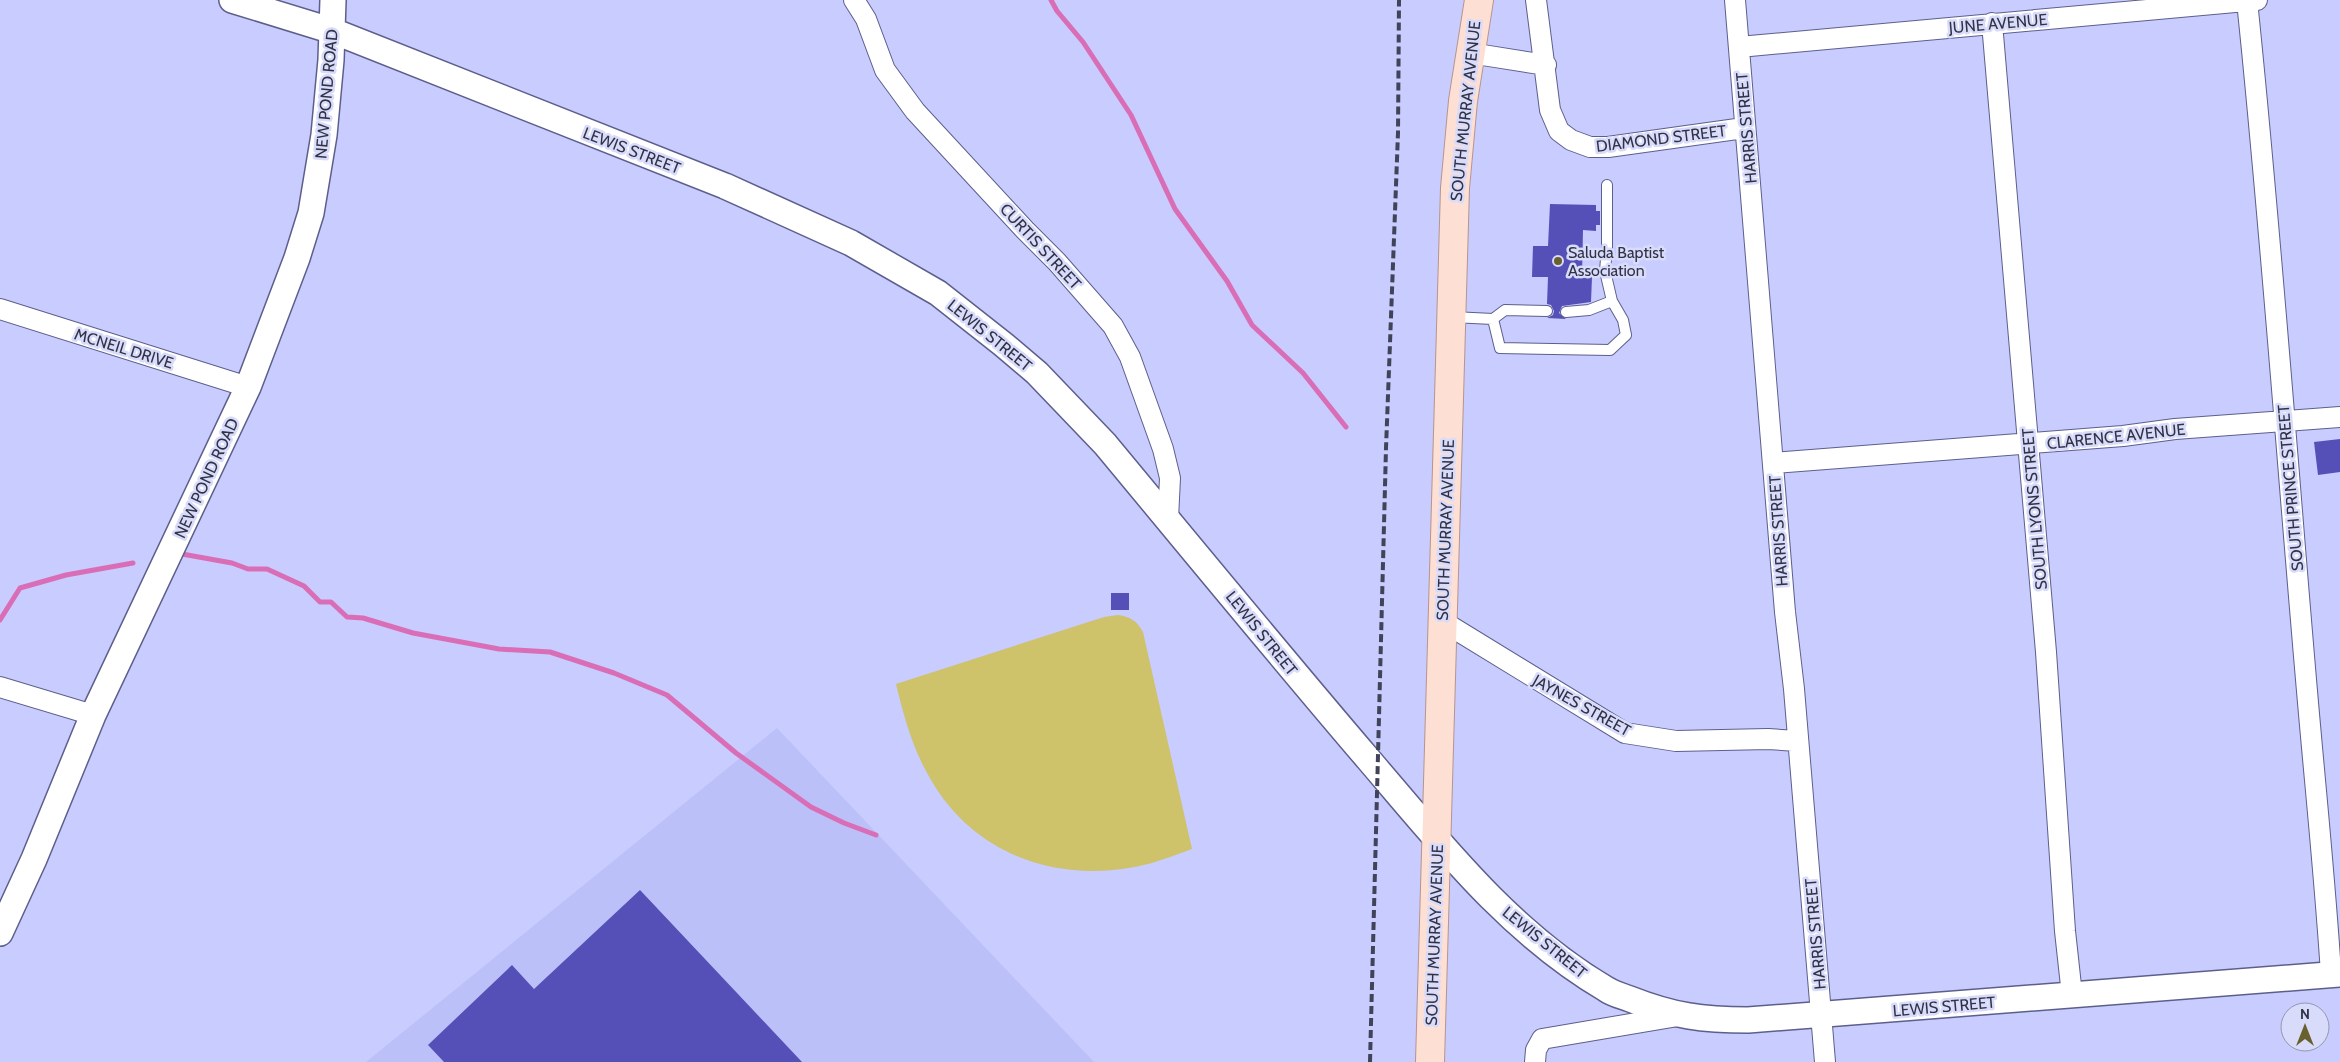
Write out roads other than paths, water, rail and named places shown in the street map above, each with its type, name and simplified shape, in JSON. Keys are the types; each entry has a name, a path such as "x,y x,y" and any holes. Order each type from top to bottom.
{"main road":[{"name":"SOUTH MURRAY AVENUE","path":"1430,1062 1455,188 1463,101 1479,0"}],"street":[{"name":"LEWIS STREET","path":"232,0 333,31 725,186 851,244 938,294 1037,373 1105,444 1298,677 1436,838 1513,920 1558,956 1607,990 1655,1009 1708,1020 1822,1016 2335,974"},
{"name":"NEW POND ROAD","path":"0,933 34,859 94,715 248,387 298,258 312,213 324,135 333,31 333,0"},
{"name":"CURTIS STREET","path":"854,0 866,19 886,70 915,111 1057,262 1113,326 1134,366 1163,449 1170,478 1168,520"},
{"name":"DIAMOND STREET","path":"1536,0 1546,65 1550,110 1559,132 1571,140 1590,147 1608,147 1744,128"},
{"name":"HARRIS STREET","path":"1735,0 1744,128 1825,1062"},
{"name":"JUNE AVENUE","path":"1739,47 2252,1"},
{"name":"SOUTH PRINCE STREET","path":"2252,1 2260,126 2307,691 2335,974"},
{"name":"SOUTH LYONS STREET","path":"1992,23 2029,444 2046,652 2065,931 2072,995"},
{"path":"1470,53 1501,60 1546,65"},
{"name":"MCNEIL DRIVE","path":"0,309 248,387"},
{"name":"CLARENCE AVENUE","path":"1773,463 2029,444 2123,436 2175,429 2340,417"},
{"name":"JAYNES STREET","path":"1442,621 1625,733 1676,741 1768,738 1797,741"},
{"path":"0,687 94,715"},
{"path":"1536,1062 1536,1050 1542,1039 1682,1015"}],"lane":[{"path":"1493,319 1500,348 1610,350 1626,335 1623,320 1612,301 1605,271 1607,185"},
{"path":"1566,312 1588,310 1612,301"},
{"path":"1451,317 1493,319 1505,310 1547,311"}],"waterway":[{"path":"1051,0 1057,11 1083,42 1131,115 1175,209 1227,281 1252,325 1303,373 1346,427"},
{"path":"182,554 232,563 248,569 267,569 304,586 320,602 331,602 347,617 363,618 413,633 499,649 550,652 614,673 667,695 736,753 811,807 844,823 876,835"},
{"path":"0,620 20,588 66,575 133,563"}],"railway":[{"path":"1370,1062 1386,448 1398,133 1399,0"}],"place":[{"name":"Saluda Baptist Association","path":"1558,261"}]}
